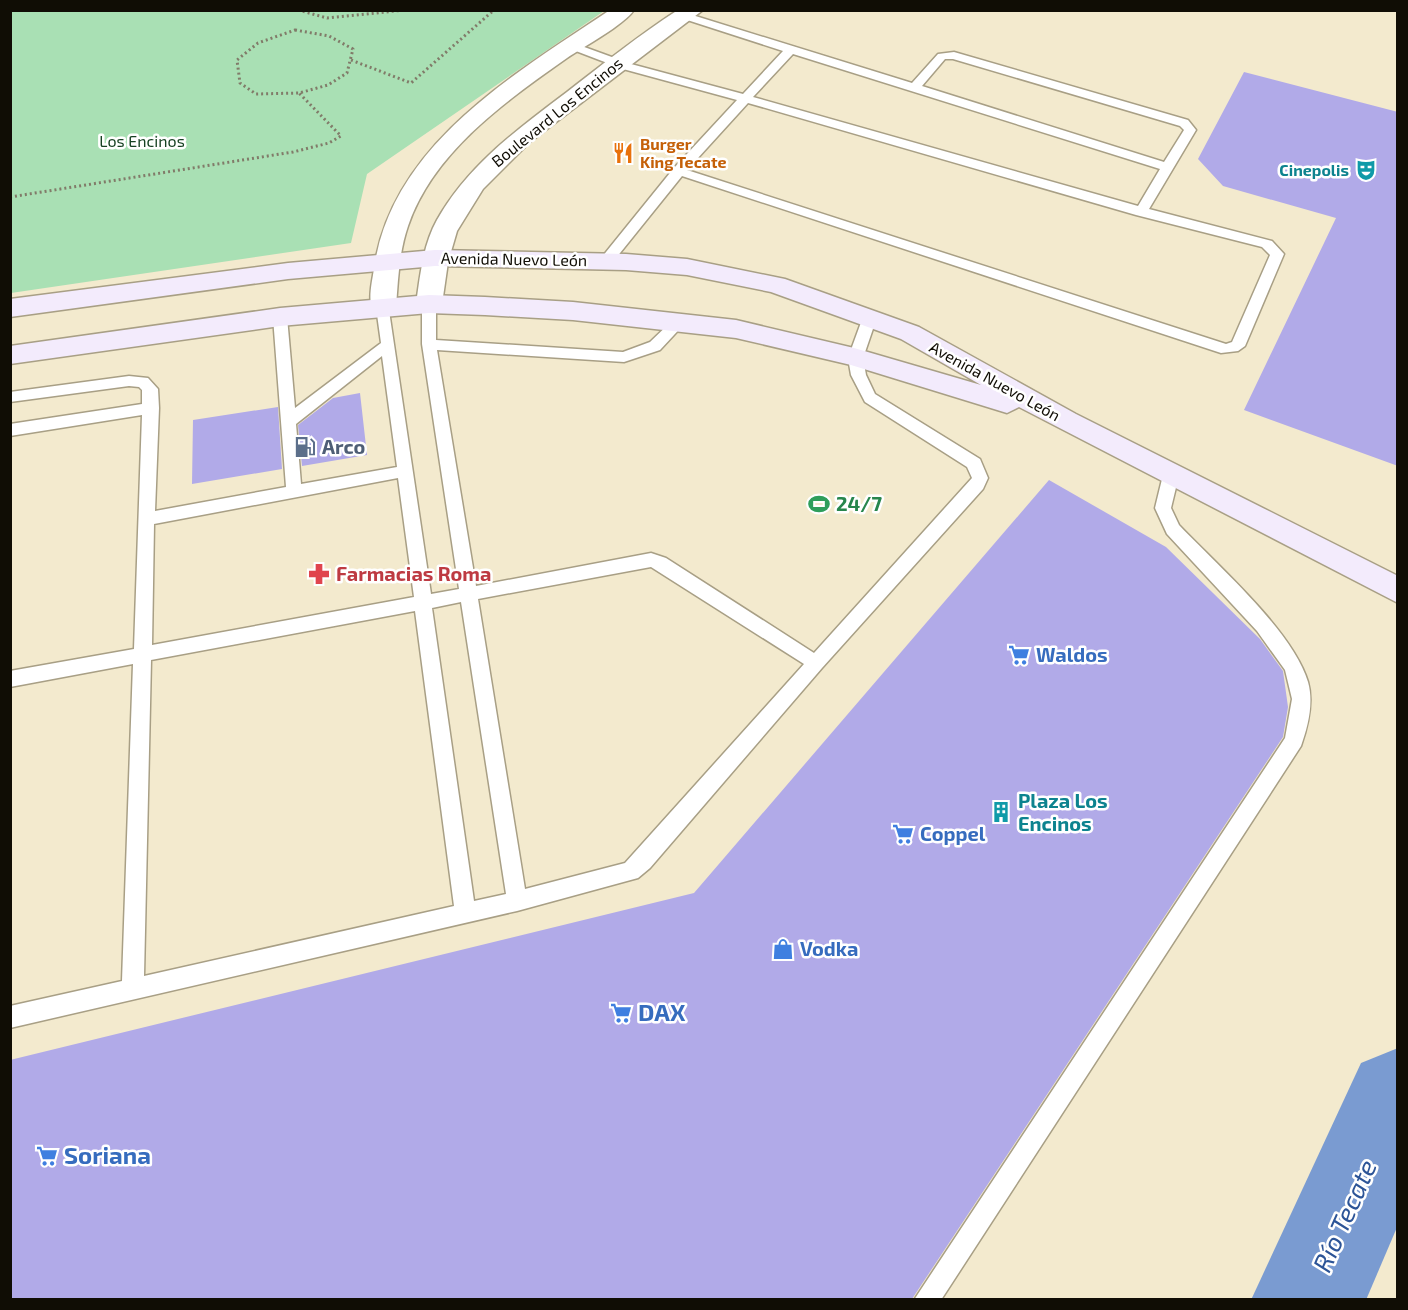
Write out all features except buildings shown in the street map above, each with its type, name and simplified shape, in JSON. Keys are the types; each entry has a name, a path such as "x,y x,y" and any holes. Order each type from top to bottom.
{"main road":[{"name":"Avenida Nuevo León","path":"10,308 386,261 435,258 607,260 687,267 776,285 910,333 1066,421"},
{"name":"Avenida Nuevo León","path":"10,355 280,317 383,307 429,304 573,311 680,321 736,329 854,357 1066,421"},
{"path":"1066,421 1398,591"}],"street":[{"path":"383,307 386,261 398,219 412,189 430,163 455,136 533,72 624,10"},
{"name":"Boulevard Los Encinos","path":"429,304 435,258 449,222 471,186 498,157 617,64 689,13"}],"lane":[{"path":"689,13 790,49 1167,167"},
{"path":"572,46 617,64 746,98 1142,212 1267,244 1277,254 1238,346 1234,349 1226,349 679,171"},
{"path":"607,260 679,171 790,49"},
{"path":"915,87 942,56 954,55 1184,123 1190,130 1142,212"},
{"path":"429,304 429,344 517,901"},
{"path":"383,307 386,346 465,912"},
{"path":"280,317 294,492"},
{"path":"10,1017 133,986 517,901 631,871 643,861 816,663 977,485 980,478 974,463 870,398 859,382 854,357 870,317"},
{"path":"429,344 624,357 641,353 655,346 680,321"},
{"path":"288,422 386,346"},
{"path":"10,397 129,381 143,382 150,389 133,986"},
{"path":"10,430 151,408"},
{"path":"147,519 405,471"},
{"path":"926,1299 1292,746 1302,712 1299,680 1286,652 1173,529 1163,508 1172,475"},
{"path":"10,679 651,560 660,563 816,663"}],"path":[{"path":"298,10 327,18 405,10"},
{"path":"351,60 411,83 494,10"},
{"path":"295,30 329,36 353,50 351,60 346,73 328,86 299,93 256,94 240,83 237,60 258,43 295,30"},
{"path":"10,197 293,152 329,143 341,136 299,93"}],"green space":[{"name":"Los Encinos","path":"10,11 604,11 367,174 351,243 11,293"}],"waterway":[{"name":"Río Tecate","path":"1308,1300 1398,1100"}],"place":[{"name":"Burger King Tecate","path":"623,153"},
{"name":"Cinepolis","path":"1366,170"},
{"name":"Arco","path":"305,447"},
{"name":"24/7","path":"819,504"},
{"name":"Farmacias Roma","path":"319,574"},
{"name":"Waldos","path":"1019,655"},
{"name":"Plaza Los Encinos","path":"1001,812"},
{"name":"Coppel","path":"903,834"},
{"name":"Vodka","path":"783,949"},
{"name":"DAX","path":"621,1013"},
{"name":"Soriana","path":"47,1156"}]}
